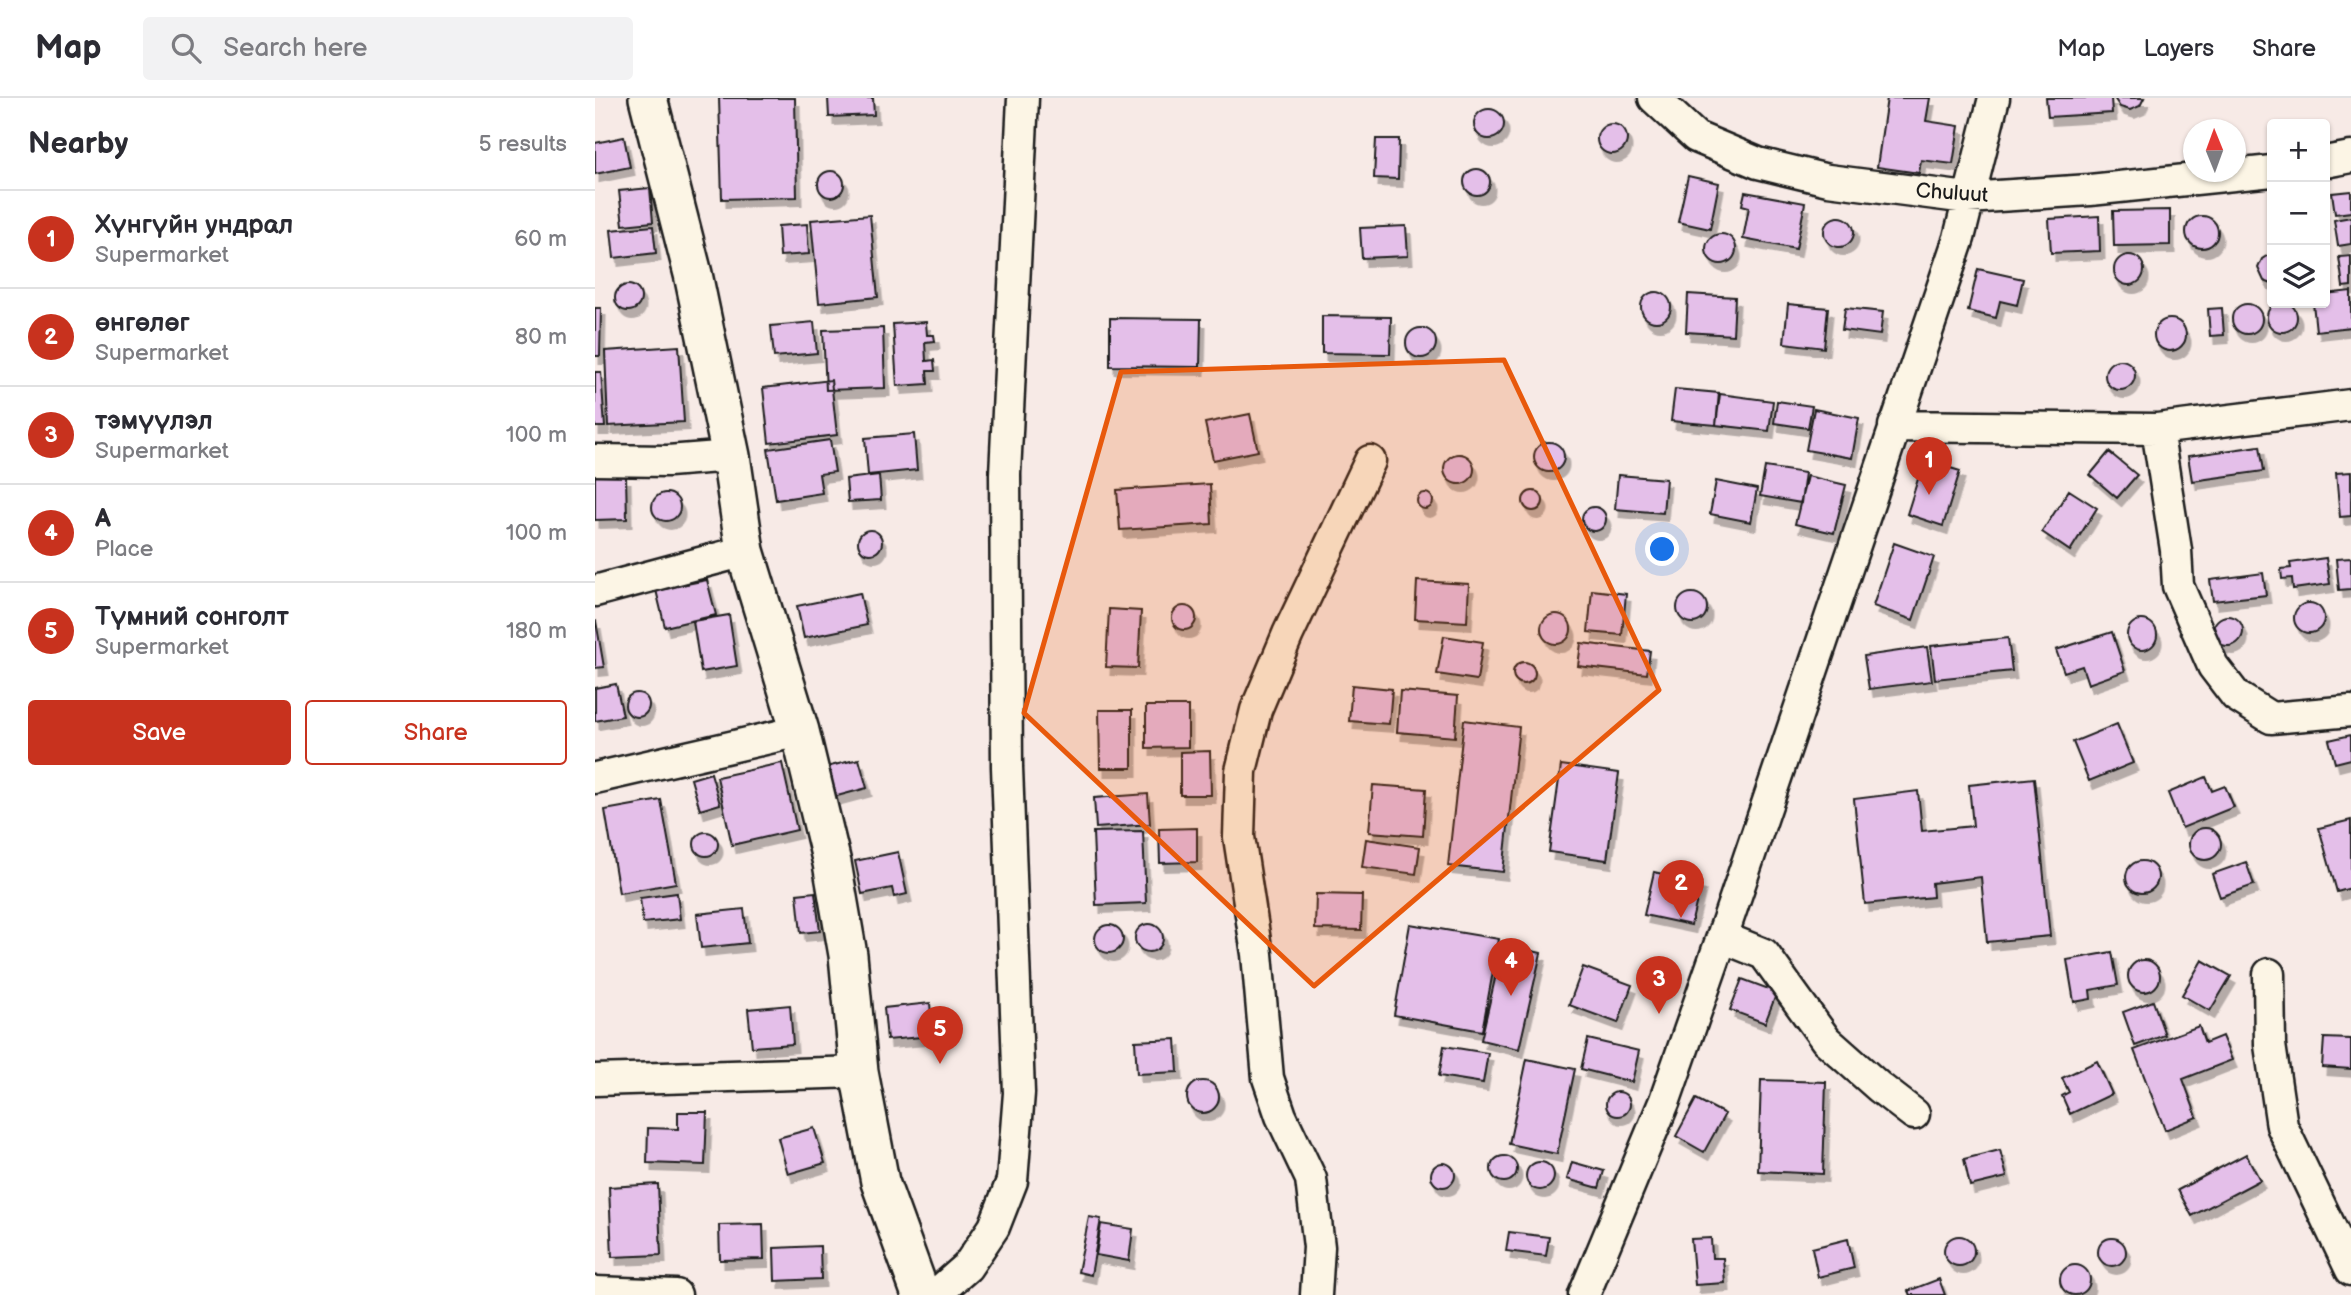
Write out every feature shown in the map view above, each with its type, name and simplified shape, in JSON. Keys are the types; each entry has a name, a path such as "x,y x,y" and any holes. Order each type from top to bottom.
{"street":[{"path":"648,98 693,274 731,456 745,551 800,731 832,863 848,955 859,1072 880,1182 921,1295"},
{"path":"935,1295 967,1267 994,1227 1012,1181 1019,1093 1007,767 1005,474 1023,98"},
{"name":"Chuluut","path":"1654,98 1696,137 1758,163 1828,180 1967,198 2090,190 2267,172"},
{"path":"1584,1295 1665,1100 1722,937 1959,238 1994,98"},
{"path":"2330,161 2351,157"},
{"path":"1894,426 2157,429 2351,405"},
{"path":"2157,429 2176,550 2178,586 2213,666 2236,696 2271,718 2351,711"},
{"path":"595,460 668,461 731,456"},
{"path":"1316,1295 1319,1247 1311,1180 1280,1116 1268,1078 1257,954 1239,837 1241,771 1256,710 1288,634 1370,461"},
{"path":"595,592 745,551"},
{"path":"595,778 800,731"},
{"path":"1722,937 1764,954 1825,1040 1914,1114"},
{"path":"2269,974 2270,1045 2282,1126 2351,1270"},
{"path":"595,1080 859,1072"},
{"path":"595,1292 676,1295"}],"highlighted area":[{"path":"1504,360 1659,690 1314,986 1024,713 1121,372"}],"building":[{"path":"719,98 795,98 797,197 722,199"},
{"path":"828,98 873,98 874,115 829,117"},
{"path":"1887,98 1930,98 1926,121 1959,126 1953,164 1921,160 1919,173 1877,167"},
{"path":"2046,98 2111,98 2112,113 2048,117"},
{"path":"2114,98 2144,98 2140,106 2130,110 2120,107"},
{"path":"1489,109 1500,113 1504,124 1500,135 1489,139 1478,135 1474,124 1478,113"},
{"path":"1612,124 1623,128 1627,139 1623,150 1612,154 1601,150 1597,139 1601,128"},
{"path":"624,137 630,167 595,174 595,143"},
{"path":"1376,139 1399,139 1398,179 1374,178"},
{"path":"1477,169 1486,173 1490,182 1486,191 1477,195 1468,191 1464,182 1468,173"},
{"path":"831,171 840,175 844,184 840,193 831,197 822,193 818,184 822,175"},
{"path":"1688,176 1719,183 1710,229 1678,222"},
{"path":"650,188 653,222 623,225 619,191"},
{"path":"2351,191 2351,212 2335,214 2332,193"},
{"path":"1745,192 1805,203 1796,249 1743,239 1749,207 1742,205"},
{"path":"2170,210 2170,245 2114,246 2113,211"},
{"path":"870,215 878,297 819,303 811,220"},
{"path":"2099,216 2100,251 2051,253 2049,219"},
{"path":"2202,216 2213,221 2218,232 2213,243 2202,248 2191,243 2186,232 2191,221"},
{"path":"1839,217 1850,221 1854,232 1850,243 1839,247 1828,243 1824,232 1828,221"},
{"path":"2351,217 2351,244 2338,246 2334,220"},
{"path":"807,224 809,254 780,256 778,226"},
{"path":"653,226 656,253 614,258 611,230"},
{"path":"1406,226 1408,256 1362,258 1360,228"},
{"path":"1721,234 1732,238 1736,249 1732,260 1721,264 1710,260 1706,249 1710,238"},
{"path":"2129,255 2140,259 2144,270 2140,281 2129,285 2118,281 2114,270 2118,259"},
{"path":"2267,256 2267,282 2258,268 2262,259"},
{"path":"2351,256 2351,286 2343,287 2339,257"},
{"path":"1978,269 2023,279 2017,305 2000,301 1996,318 1968,311"},
{"path":"628,285 637,289 641,298 637,307 628,311 619,307 615,298 619,289"},
{"path":"2351,291 2351,327 2316,331 2314,308 2330,308 2330,293"},
{"path":"1656,292 1667,296 1671,307 1667,318 1656,322 1645,318 1641,307 1645,296"},
{"path":"1688,294 1735,297 1733,335 1686,332"},
{"path":"1788,304 1828,308 1824,348 1784,343"},
{"path":"2247,304 2258,308 2262,319 2258,330 2247,334 2236,330 2232,319 2236,308"},
{"path":"595,308 601,308 600,356 595,356"},
{"path":"1845,308 1883,312 1880,335 1842,330"},
{"path":"2222,308 2224,335 2210,336 2208,309"},
{"path":"2270,308 2294,308 2296,323 2288,331 2276,331 2268,323"},
{"path":"1322,316 1391,317 1390,354 1322,353"},
{"path":"1110,318 1201,319 1200,367 1110,366"},
{"path":"2170,319 2181,324 2186,335 2181,346 2170,351 2159,346 2154,335 2159,324"},
{"path":"814,322 817,353 774,357 771,326"},
{"path":"926,322 927,335 934,335 935,341 925,342 926,361 934,360 935,371 927,371 928,384 897,386 893,324"},
{"path":"883,328 885,388 826,390 823,330"},
{"path":"1421,328 1432,332 1436,343 1432,354 1421,358 1410,354 1406,343 1410,332"},
{"path":"679,346 684,422 608,426 605,351"},
{"path":"2120,360 2131,364 2135,375 2131,386 2120,390 2109,386 2105,375 2109,364"},
{"path":"595,372 601,372 605,427 595,427"},
{"path":"831,380 837,435 769,443 763,388"},
{"path":"1675,389 1719,393 1716,425 1671,421"},
{"path":"1720,394 1773,401 1769,431 1716,425"},
{"path":"1777,401 1812,406 1808,428 1774,423"},
{"path":"1814,409 1859,418 1852,458 1806,450"},
{"path":"1250,414 1258,451 1213,460 1205,423"},
{"path":"914,434 917,470 868,475 865,438"},
{"path":"830,440 835,472 819,474 822,493 776,500 768,449"},
{"path":"1549,442 1560,446 1564,457 1560,468 1549,472 1538,468 1534,457 1538,446"},
{"path":"2260,446 2264,471 2192,481 2188,456"},
{"path":"2109,452 2137,475 2117,498 2090,475"},
{"path":"1459,454 1470,458 1474,469 1470,480 1459,484 1448,480 1444,469 1448,458"},
{"path":"1924,460 1960,471 1943,526 1907,514"},
{"path":"1765,467 1805,473 1801,503 1760,496"},
{"path":"2351,472 2351,516 2340,517 2336,473"},
{"path":"879,475 881,500 848,502 846,479"},
{"path":"1618,475 1666,479 1663,513 1615,509"},
{"path":"595,476 626,476 627,519 595,520"},
{"path":"1807,476 1846,485 1834,533 1795,524"},
{"path":"1716,481 1757,489 1751,522 1710,514"},
{"path":"1210,484 1212,524 1120,530 1117,490"},
{"path":"2069,490 2097,508 2070,551 2042,532"},
{"path":"1529,491 1537,491 1543,501 1537,511 1529,511 1523,505 1523,497"},
{"path":"666,493 676,497 680,507 676,517 666,521 656,517 652,507 656,497"},
{"path":"1425,493 1433,501 1425,509 1417,501"},
{"path":"1594,507 1603,510 1606,519 1603,528 1594,531 1585,528 1582,519 1585,510"},
{"path":"870,530 878,534 882,542 878,550 870,554 862,550 858,542 862,534"},
{"path":"1894,543 1934,557 1913,620 1873,606"},
{"path":"2326,558 2330,584 2293,589 2292,578 2282,579 2281,569 2291,568 2290,563"},
{"path":"2351,558 2351,589 2339,590 2336,559"},
{"path":"2263,573 2266,595 2213,601 2210,580"},
{"path":"707,580 716,615 665,627 656,590"},
{"path":"1417,581 1469,584 1467,622 1415,619"},
{"path":"1592,590 1626,594 1622,635 1588,632"},
{"path":"860,593 867,625 804,638 797,606"},
{"path":"1692,593 1703,597 1707,608 1703,619 1692,623 1681,619 1677,608 1681,597"},
{"path":"2309,603 2320,607 2324,618 2320,629 2309,633 2298,629 2294,618 2298,607"},
{"path":"1184,606 1193,609 1196,618 1193,627 1184,630 1175,627 1172,618 1175,609"},
{"path":"1109,609 1141,611 1138,668 1106,667"},
{"path":"1556,614 1567,618 1571,629 1567,640 1556,644 1545,640 1541,629 1545,618"},
{"path":"729,615 737,666 701,672 693,621"},
{"path":"2228,616 2239,620 2243,631 2239,642 2228,646 2217,642 2213,631 2217,620"},
{"path":"2142,620 2153,624 2157,635 2153,646 2142,650 2131,646 2127,635 2131,624"},
{"path":"595,621 604,667 595,668"},
{"path":"2112,632 2125,671 2088,684 2082,666 2064,672 2056,650"},
{"path":"1444,636 1483,642 1477,680 1437,674"},
{"path":"2008,638 2012,671 1935,679 1931,646"},
{"path":"1581,643 1650,651 1647,674 1578,666"},
{"path":"1927,647 1932,681 1869,689 1864,656"},
{"path":"1520,662 1528,662 1535,669 1535,677 1528,684 1520,684 1513,677 1513,669"},
{"path":"616,684 623,716 595,721 595,688"},
{"path":"1352,685 1392,689 1389,724 1349,721"},
{"path":"1400,691 1458,696 1455,737 1397,732"},
{"path":"637,693 645,697 649,705 645,713 637,717 629,713 625,705 629,697"},
{"path":"1146,706 1188,706 1188,747 1146,748"},
{"path":"1099,710 1132,710 1132,768 1100,768"},
{"path":"1464,720 1519,727 1503,872 1448,866"},
{"path":"2117,724 2133,763 2089,781 2073,742"},
{"path":"2351,735 2351,759 2335,763 2329,740"},
{"path":"1210,751 1211,795 1180,795 1180,752"},
{"path":"859,759 867,788 826,799 818,769"},
{"path":"782,763 797,830 732,845 717,777"},
{"path":"1561,765 1619,773 1607,860 1549,852"},
{"path":"711,773 720,804 700,810 691,779"},
{"path":"2206,777 2212,791 2225,786 2234,807 2182,828 2168,793"},
{"path":"2034,778 2050,936 1987,942 1981,877 1932,883 1933,897 1865,904 1854,799 1918,791 1922,831 1973,826 1969,785"},
{"path":"1373,785 1426,789 1423,836 1369,832"},
{"path":"1148,794 1150,824 1096,828 1094,798"},
{"path":"661,800 676,883 619,893 605,810"},
{"path":"2351,820 2351,888 2337,892 2319,828"},
{"path":"1197,828 1197,862 1160,863 1159,829"},
{"path":"2205,828 2216,833 2221,844 2216,855 2205,860 2194,855 2189,844 2194,833"},
{"path":"1143,831 1146,903 1096,905 1093,832"},
{"path":"706,832 714,836 718,844 714,852 706,856 698,852 694,844 698,836"},
{"path":"1366,839 1420,847 1416,874 1362,867"},
{"path":"898,852 907,894 894,897 892,888 862,894 855,861"},
{"path":"2142,861 2153,866 2158,877 2153,888 2142,893 2131,888 2126,877 2131,866"},
{"path":"2246,862 2254,885 2220,897 2212,874"},
{"path":"1654,872 1701,883 1691,925 1644,915"},
{"path":"815,892 820,931 801,933 797,894"},
{"path":"677,893 680,919 643,923 640,898"},
{"path":"1316,894 1362,895 1361,930 1315,929"},
{"path":"744,909 748,943 701,948 697,914"},
{"path":"1149,924 1159,928 1163,938 1159,948 1149,952 1139,948 1135,938 1139,928"},
{"path":"1410,924 1499,939 1482,1031 1394,1015"},
{"path":"1109,925 1119,929 1123,939 1119,949 1109,953 1099,949 1095,939 1099,929"},
{"path":"1503,944 1541,953 1519,1049 1481,1040"},
{"path":"2112,952 2118,985 2090,990 2091,999 2074,1002 2067,960"},
{"path":"2144,960 2155,965 2160,976 2155,987 2144,992 2133,987 2128,976 2133,965"},
{"path":"2202,960 2231,976 2210,1011 2182,995"},
{"path":"1583,967 1632,985 1618,1023 1569,1005"},
{"path":"1742,979 1777,992 1765,1023 1730,1010"},
{"path":"2153,1001 2165,1035 2135,1046 2123,1012"},
{"path":"930,1003 933,1036 887,1040 884,1008"},
{"path":"790,1005 793,1044 752,1047 748,1009"},
{"path":"2199,1026 2205,1043 2222,1036 2232,1060 2183,1079 2197,1117 2165,1130 2134,1050"},
{"path":"2324,1038 2351,1039 2351,1069 2322,1067"},
{"path":"1176,1039 1178,1072 1137,1074 1135,1041"},
{"path":"1588,1039 1639,1051 1632,1082 1581,1069"},
{"path":"1444,1046 1488,1053 1483,1083 1439,1076"},
{"path":"1527,1059 1575,1069 1557,1154 1509,1144"},
{"path":"2097,1061 2112,1094 2070,1114 2062,1096 2069,1092 2062,1078"},
{"path":"1761,1080 1826,1082 1823,1174 1758,1171"},
{"path":"1203,1081 1214,1086 1219,1097 1214,1108 1203,1113 1192,1108 1187,1097 1192,1086"},
{"path":"1618,1092 1627,1095 1630,1104 1627,1113 1618,1116 1609,1113 1606,1104 1609,1095"},
{"path":"1696,1099 1725,1114 1704,1152 1676,1136"},
{"path":"678,1112 707,1112 705,1165 647,1163 648,1128 678,1129"},
{"path":"814,1128 825,1163 788,1174 778,1138"},
{"path":"2000,1150 2007,1177 1970,1186 1964,1159"},
{"path":"2246,1154 2260,1180 2192,1216 2178,1190"},
{"path":"1504,1156 1514,1159 1517,1169 1514,1179 1504,1182 1494,1179 1491,1169 1494,1159"},
{"path":"1540,1162 1550,1166 1554,1176 1550,1186 1540,1190 1530,1186 1526,1176 1530,1166"},
{"path":"1572,1162 1604,1171 1599,1188 1567,1179"},
{"path":"1443,1163 1451,1167 1455,1175 1451,1183 1443,1187 1435,1183 1431,1175 1435,1167"},
{"path":"658,1184 661,1255 612,1257 609,1187"},
{"path":"1089,1217 1101,1219 1091,1275 1078,1272"},
{"path":"763,1224 764,1259 720,1260 719,1225"},
{"path":"1101,1224 1133,1229 1129,1261 1096,1255"},
{"path":"1509,1232 1549,1237 1546,1256 1506,1251"},
{"path":"1959,1236 1970,1240 1974,1251 1970,1262 1959,1266 1948,1262 1944,1251 1948,1240"},
{"path":"1711,1238 1712,1258 1723,1258 1725,1283 1695,1285 1691,1239"},
{"path":"2112,1238 2122,1242 2126,1252 2122,1262 2112,1266 2102,1262 2098,1252 2102,1242"},
{"path":"1848,1239 1854,1268 1818,1277 1812,1248"},
{"path":"820,1246 821,1279 775,1281 774,1248"},
{"path":"2075,1265 2086,1269 2090,1280 2086,1291 2075,1295 2064,1291 2060,1280 2064,1269"},
{"path":"1939,1279 1945,1295 1910,1295 1908,1291"}],"place":[{"name":"Хүнгүйн ундрал","path":"1929,495"},
{"name":"өнгөлөг","path":"1681,918"},
{"name":"A","path":"1511,996"},
{"name":"тэмүүлэл","path":"1659,1014"},
{"name":"Түмний сонголт","path":"940,1064"}]}
